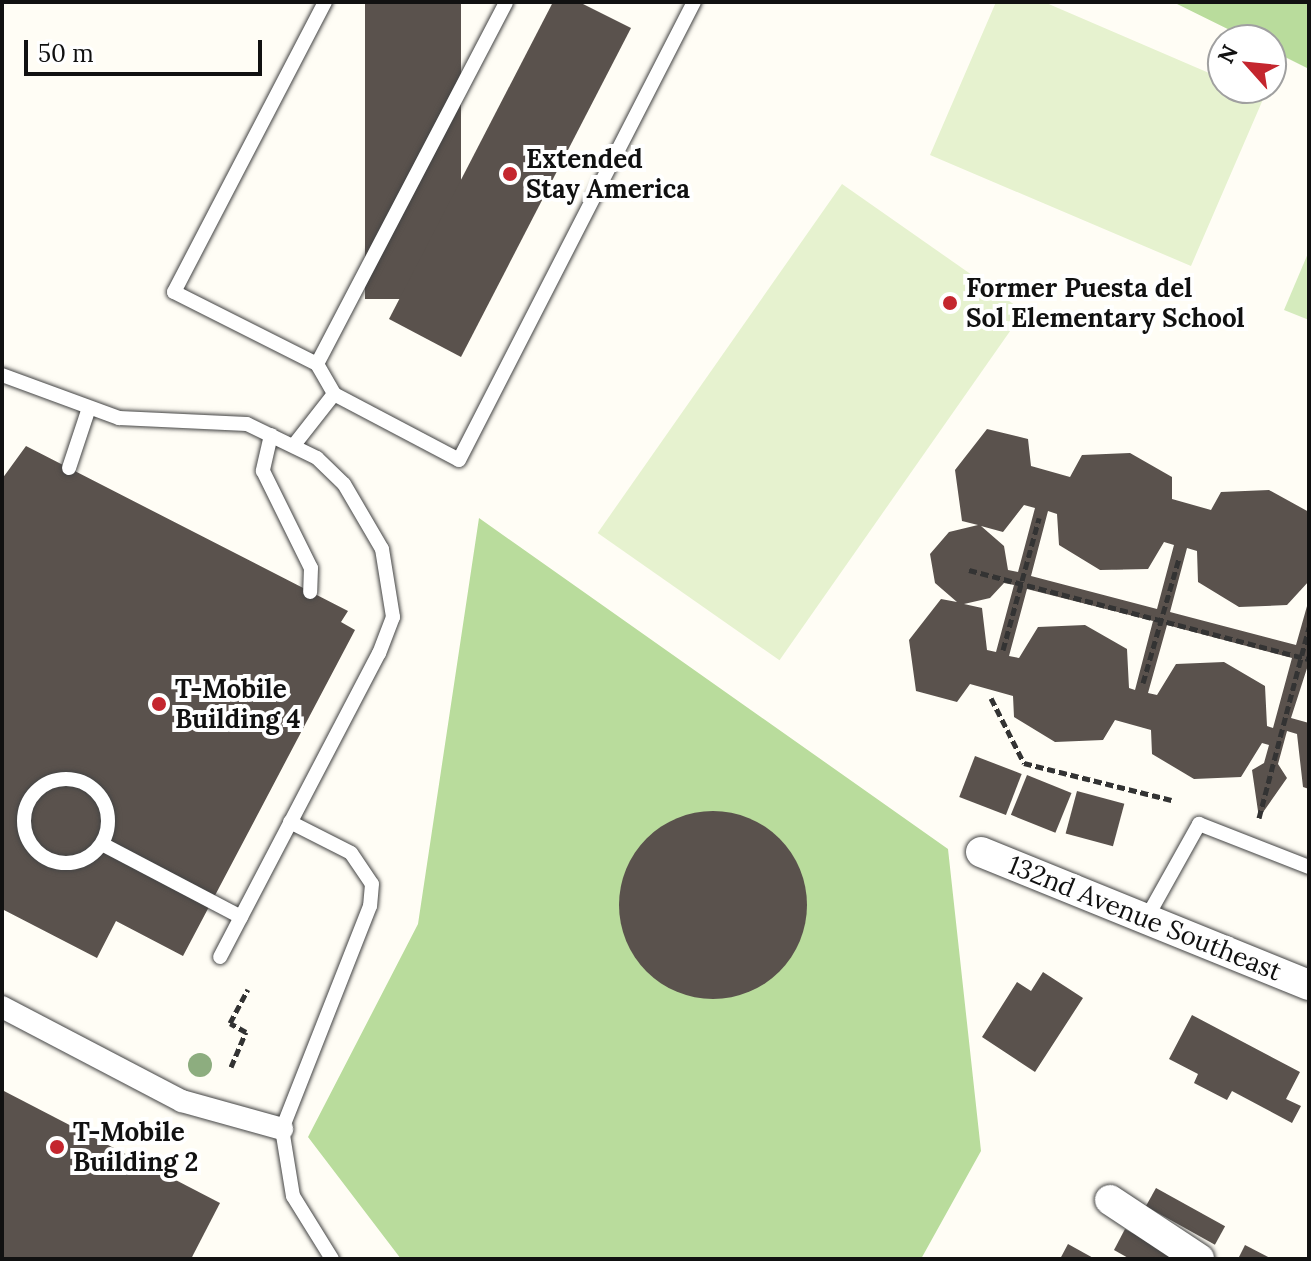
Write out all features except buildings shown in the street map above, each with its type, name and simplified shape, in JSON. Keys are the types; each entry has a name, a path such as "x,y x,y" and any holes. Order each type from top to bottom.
{"street":[{"name":"132nd Avenue Southeast","path":"981,852 1309,985"},
{"path":"2,1007 182,1101 282,1129"},
{"path":"1110,1200 1199,1259"}],"lane":[{"path":"325,2 174,292 317,364 334,394 459,460 694,2"},
{"path":"317,364 506,2"},
{"path":"2,375 88,411 140,420 213,416 294,445 344,484 382,549 393,617 220,957"},
{"path":"294,445 334,394"},
{"path":"69,468 88,411"},
{"path":"271,435 263,471 311,568 310,592"},
{"path":"57,779 89,785 108,812 102,844 75,862 43,856 25,830 31,798 57,779"},
{"path":"290,822 351,853 372,884 370,906 282,1129 293,1196 332,1259"},
{"path":"1146,919 1199,824 1309,867"},
{"path":"102,844 241,917"}],"path":[{"path":"1003,650 1039,518"},
{"path":"1143,683 1179,558"},
{"path":"969,570 1309,659"},
{"path":"1259,818 1309,627"},
{"path":"991,698 1024,763 1171,800"},
{"path":"231,1067 246,1032 230,1023 248,989"}],"green space":[{"path":"996,2 1044,2 1207,72 1207,104 1261,104 1191,266 930,155"},
{"path":"1173,2 1309,2 1309,69 1287,58 1287,24 1218,24"},
{"path":"842,184 1024,311 780,660 598,533"},
{"path":"1309,251 1309,320 1284,310"},
{"path":"479,518 948,849 981,1151 921,1259 401,1259 308,1137 418,924"}],"place":[{"name":"Extended Stay America","path":"510,174"},
{"name":"Former Puesta del Sol Elementary School","path":"950,303"},
{"name":"T-Mobile Building 4","path":"159,704"},
{"name":"T-Mobile Building 2","path":"57,1147"}]}
